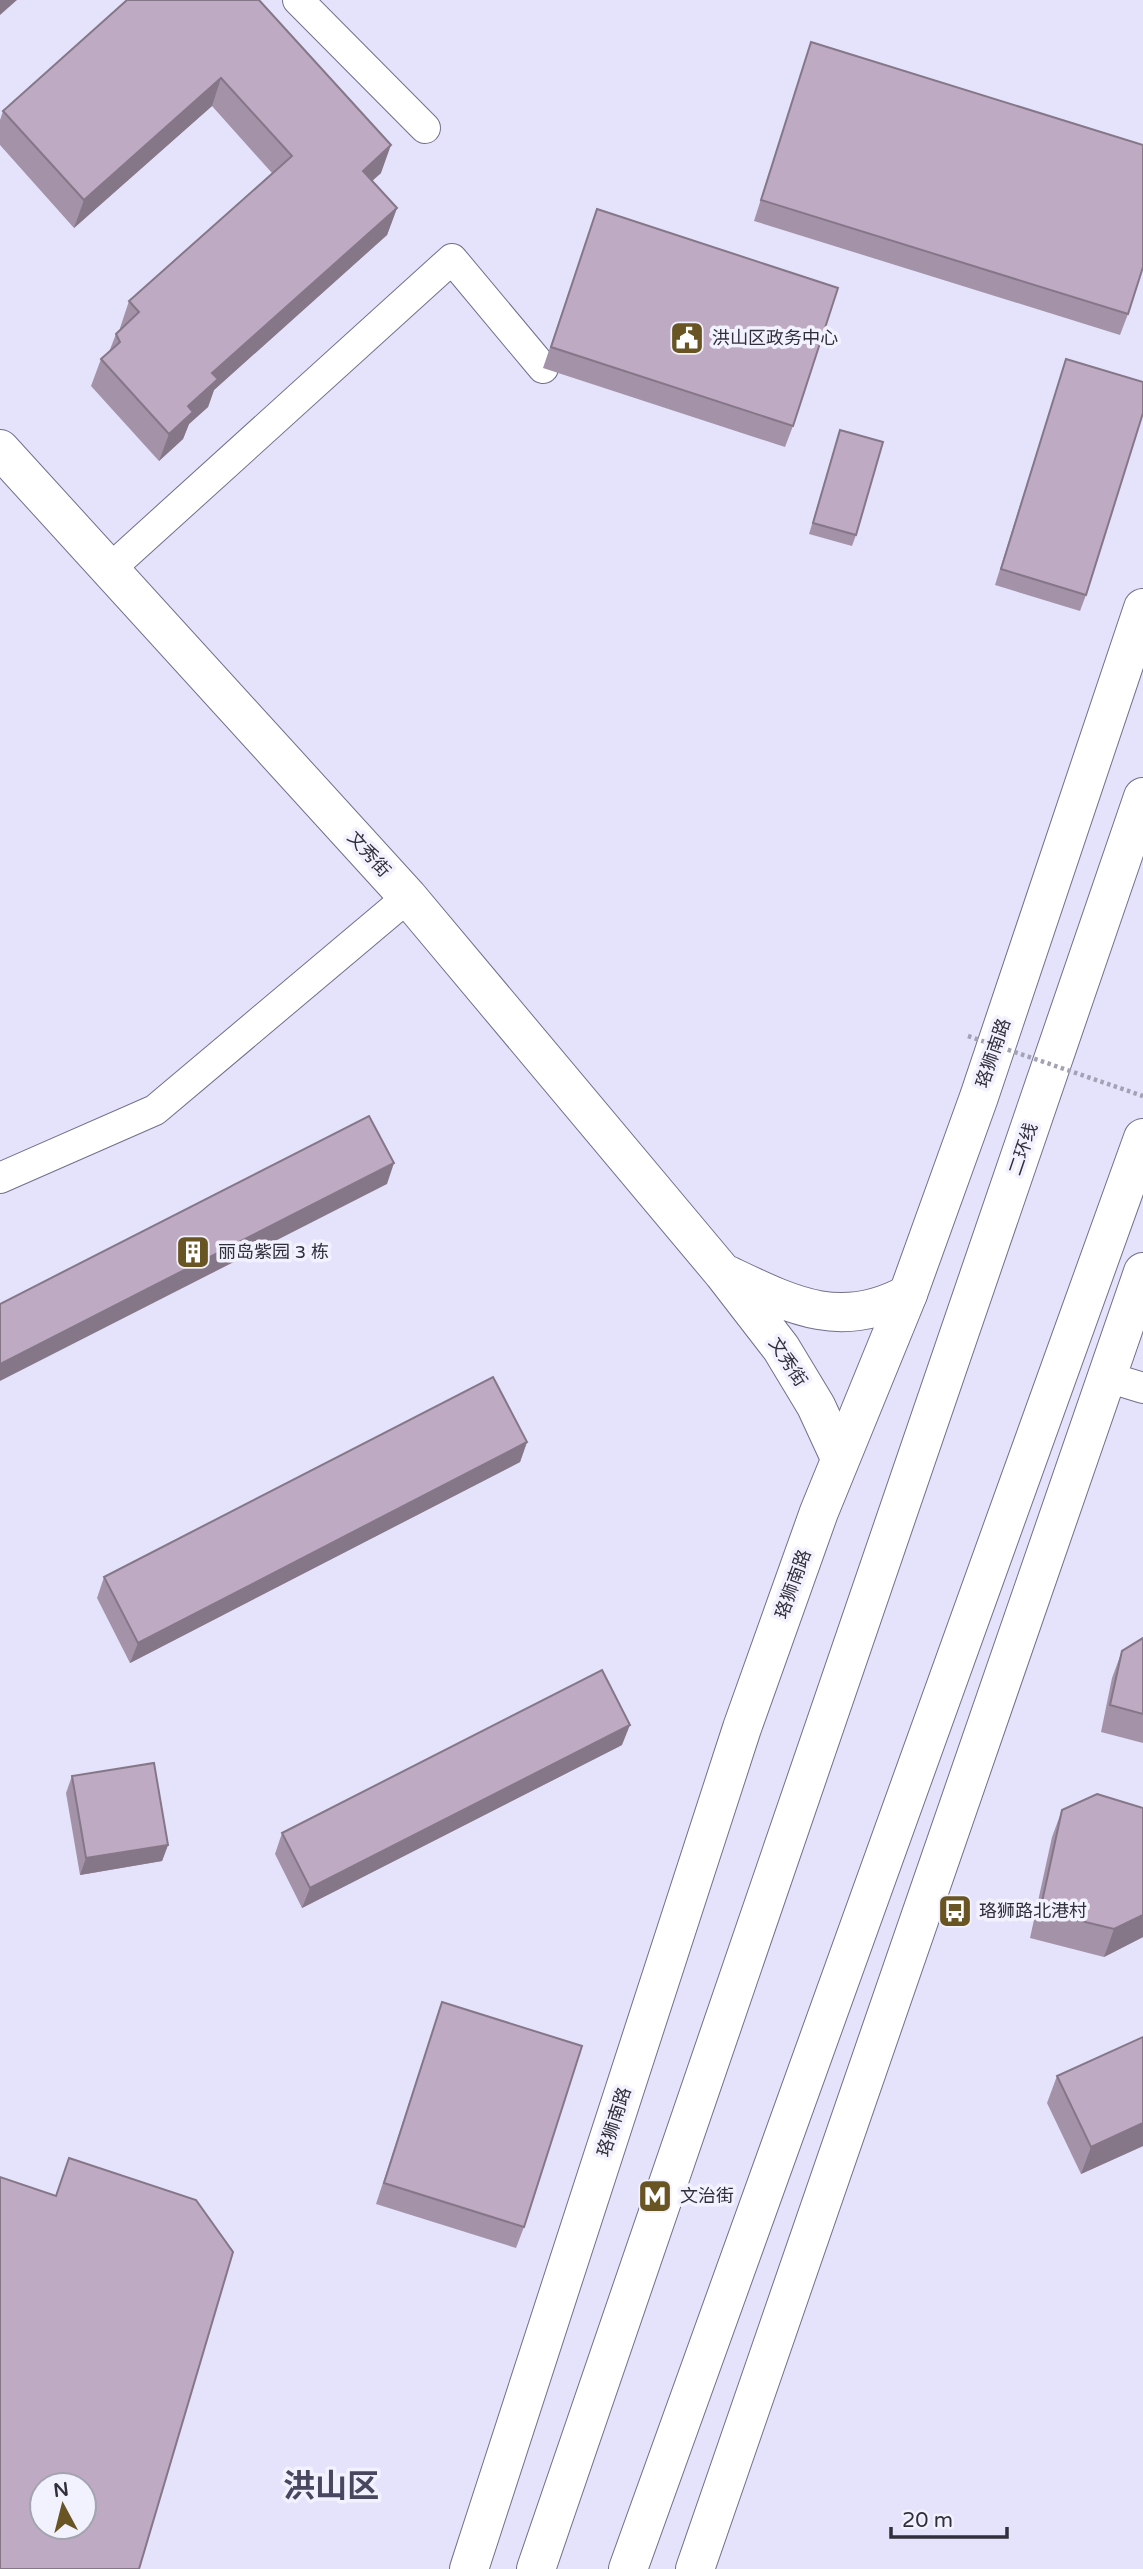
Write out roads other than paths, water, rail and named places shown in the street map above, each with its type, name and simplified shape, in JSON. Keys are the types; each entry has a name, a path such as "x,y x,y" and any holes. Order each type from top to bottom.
{"main road":[{"name":"文秀街","path":"0,449 408,897 723,1273 781,1348 816,1406 840,1458"},
{"name":"珞狮南路","path":"470,2569 741,1728 840,1458 908,1294 979,1097 1143,608"},
{"name":"二环线","path":"536,2569 1143,797"},
{"path":"628,2569 1143,1138"},
{"name":"文秀街","path":"723,1273 778,1298 822,1312 877,1308 908,1294"},
{"path":"695,2569 1107,1377 1139,1296"}],"street":[{"path":"298,0 425,128"},
{"path":"110,569 452,259 544,368"},
{"path":"0,1178 155,1110 408,897"},
{"path":"1107,1377 1143,1388"}],"place":[{"name":"洪山区政务中心","path":"687,338"},
{"name":"丽岛紫园 3 栋","path":"193,1252"},
{"name":"珞狮路北港村","path":"955,1911"},
{"name":"文治街","path":"655,2196"}],"district":[{"name":"洪山区","path":"331,2486"}]}
